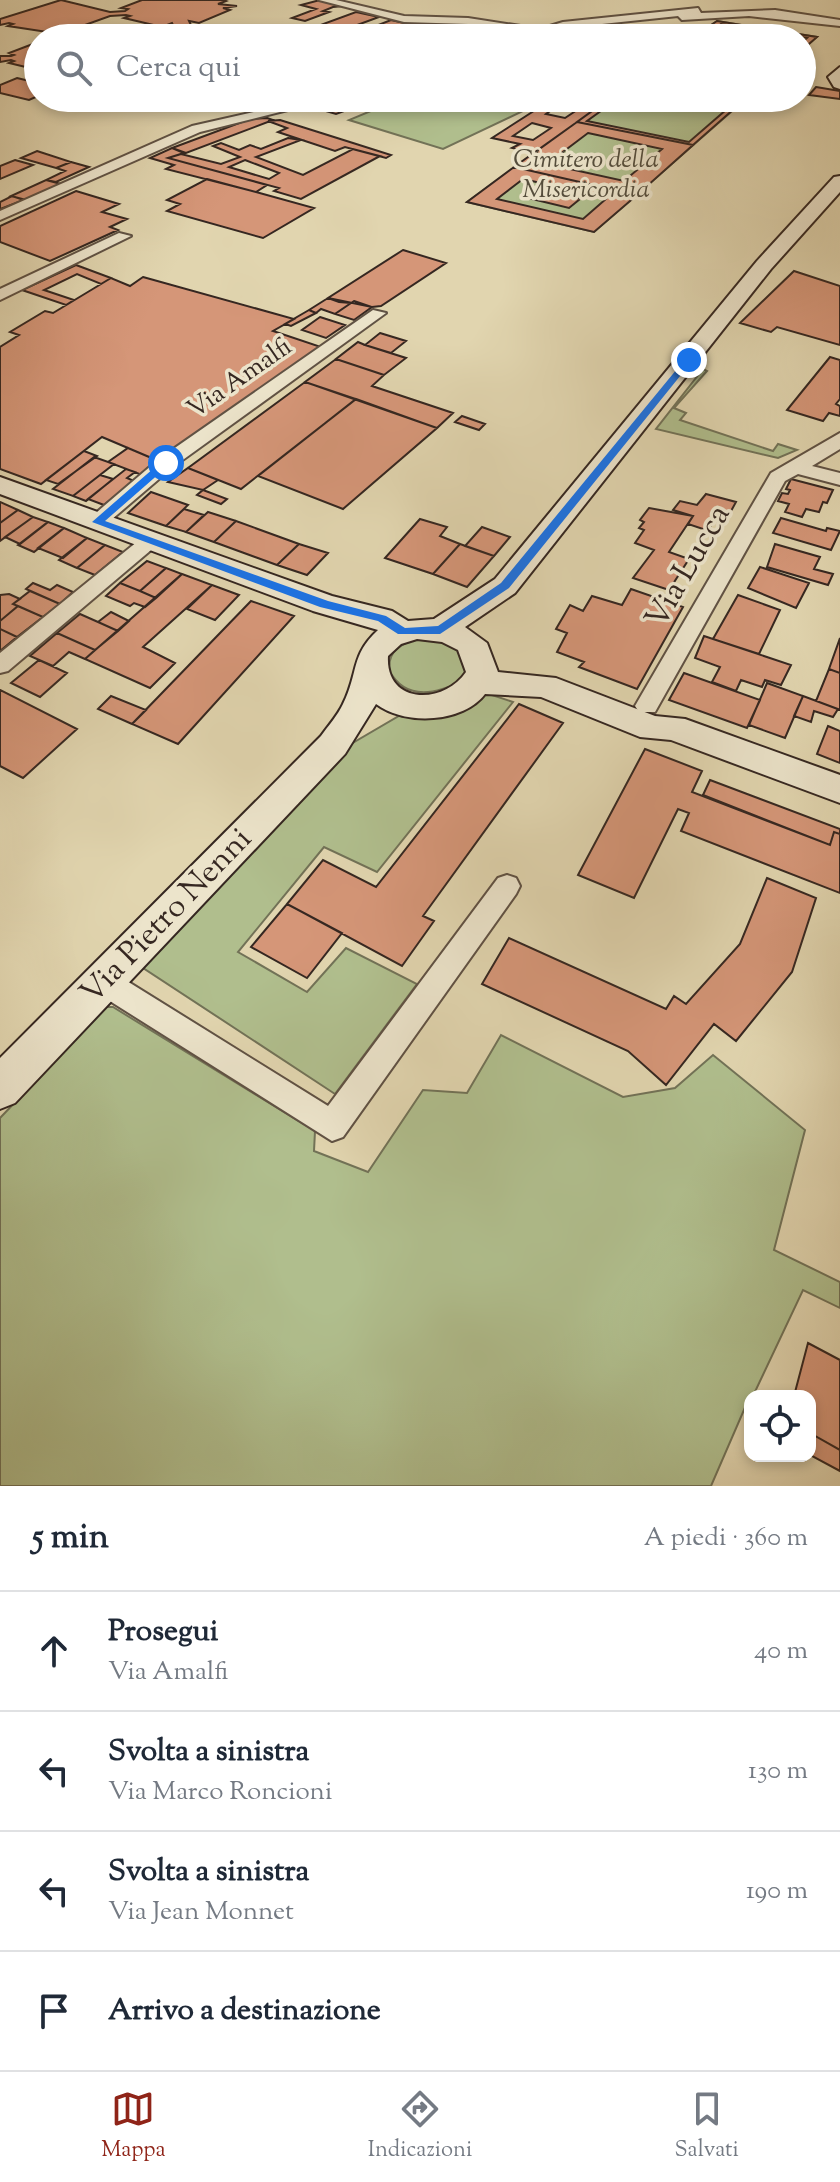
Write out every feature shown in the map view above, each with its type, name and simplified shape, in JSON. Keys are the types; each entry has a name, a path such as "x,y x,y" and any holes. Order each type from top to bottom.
{"street":[{"path":"324,0 404,19 489,24"},
{"path":"588,24 659,15 702,4 840,23"},
{"path":"631,18 749,13 789,15"},
{"path":"840,72 836,77 840,84"},
{"path":"0,216 196,129 269,112"},
{"path":"440,630 505,586 764,265 840,181"},
{"path":"0,295 124,236"},
{"name":"Via Amalfi","path":"97,522 166,463 378,313"},
{"name":"Via Lucca","path":"647,706 778,477 832,447 840,438"},
{"path":"794,467 840,479"},
{"path":"0,485 324,604 381,618 403,632"},
{"path":"0,665 150,541"},
{"path":"324,604 372,665 377,689 407,705 441,706 457,700 477,661 505,586"},
{"path":"372,665 390,637 403,632 440,630 466,640 477,661 652,728 673,728 840,789"},
{"path":"477,661 628,705 647,706 673,728"},
{"name":"Via Pietro Nenni","path":"0,1088 333,745 358,709 372,665"},
{"name":"Via Pietro Nenni","path":"333,745 407,705"},
{"path":"104,982 332,1126 507,886"}],"green space":[{"path":"368,112 521,112 443,149 349,120"},
{"name":"Cimitero della Misericordia","path":"591,112 731,112 594,232 467,202"},
{"path":"703,369 707,371 674,408 686,413 680,420 773,451 778,444 797,450 778,458 656,429"},
{"path":"421,637 442,638 470,658 465,680 445,689 424,692 404,687 396,680 389,670 391,656 403,644"},
{"path":"483,692 513,702 377,872 324,847 238,952 307,992 346,948 417,984 335,1094 134,962 339,751 404,713"},
{"path":"106,1007 113,1007 315,1131 314,1151 368,1172 423,1090 467,1093 501,1035 623,1097 675,1088 713,1055 805,1130 774,1250 840,1282 840,1308 803,1290 756,1390 744,1390 744,1410 711,1486 0,1486 0,1118"}],"building":[{"path":"61,0 110,12 125,11 128,9 121,8 142,0 223,0 226,1 218,4 237,6 223,8 230,10 199,23 189,21 190,24 149,24 124,18 130,16 126,15 110,16 88,24 24,24 24,28 8,26 13,24 9,23 0,25 0,19"},
{"path":"320,0 343,6 333,7 323,11 329,12 305,21 292,18 316,9 301,5"},
{"path":"356,12 379,17 360,24 323,24"},
{"path":"391,20 409,24 381,24"},
{"path":"24,47 24,67 9,63 14,61 11,60 0,62 0,56 14,55 9,53"},
{"path":"17,78 24,80 24,99 0,93 0,85"},
{"path":"816,87 840,91 840,99 816,96"},
{"path":"532,112 549,112 546,114 565,118 574,112 591,112 534,153 512,148 520,144 492,138","holes":["532,123 551,128 533,140 513,136"]},
{"path":"591,112 600,112 587,121 689,142 724,112 730,112 693,145 577,122"},
{"path":"250,119 273,120 186,153 172,148"},
{"path":"280,120 391,155 386,158 345,147 335,151 278,132 287,128 268,121"},
{"path":"577,122 693,145 637,195 514,167","holes":["588,133 662,149 624,181 547,164"]},
{"path":"288,138 301,140 256,157 303,175 353,149 380,156 301,199 274,191 279,188 168,158 181,154 221,164 240,157 213,146 221,143 239,150 250,145 261,149","holes":["245,160 279,173 269,179 229,167"]},
{"path":"172,148 184,153 168,158 267,185 256,192 166,169 174,165 150,158"},
{"path":"37,151 71,162 56,168 21,158"},
{"path":"15,160 33,165 0,179 0,166"},
{"path":"71,162 89,167 56,182 46,180 65,171 56,168"},
{"path":"514,167 637,195 594,232 467,202","holes":["523,179 607,198 583,219 497,199"]},
{"path":"207,179 314,208 263,238 167,211 180,204 167,200"},
{"path":"46,180 61,184 26,200 11,196"},
{"path":"539,190 580,199 569,208 528,198"},
{"path":"76,191 119,204 102,212 127,219 110,227 118,230 50,261 0,242 0,226"},
{"path":"12,196 24,200 0,209 0,202"},
{"path":"403,250 446,263 381,306 328,298"},
{"path":"76,265 111,278 101,284 77,274 44,290 74,300 66,305 22,290"},
{"path":"794,271 840,286 840,345 777,327 771,332 740,323"},
{"path":"143,277 294,319 273,331 321,347 161,462 102,437 41,484 0,469 0,347 19,335 10,332 45,311 53,313 111,278 130,286"},
{"path":"328,298 351,303 335,314 321,309 316,313 309,310"},
{"path":"354,301 372,307 354,320 335,314"},
{"path":"309,310 316,313 291,326 285,324"},
{"path":"320,317 345,325 326,338 302,330"},
{"path":"380,333 406,341 391,353 365,345"},
{"path":"358,342 406,358 384,375 336,359"},
{"path":"830,357 840,360 840,399 836,404 840,406 840,416 829,413 823,421 787,410"},
{"path":"336,359 384,375 372,386 453,413 437,428 305,382"},
{"path":"305,382 356,399 241,489 188,468"},
{"path":"356,399 437,428 343,509 258,476"},
{"path":"462,416 485,424 479,430 455,422"},
{"path":"128,448 161,462 142,475 108,462"},
{"path":"84,451 97,456 58,484 46,480"},
{"path":"94,457 114,464 73,496 53,489"},
{"path":"188,468 218,480 203,490 168,482"},
{"path":"126,469 135,472 127,478 134,481 104,505 88,499"},
{"path":"100,475 113,479 86,501 73,496"},
{"path":"791,479 833,490 819,512 806,509 802,517 785,512 789,504 778,501 782,493 788,494 790,490 786,489"},
{"path":"203,490 227,499 221,504 197,495"},
{"path":"151,492 188,505 166,526 128,513"},
{"path":"706,494 736,502 725,522 713,521 709,531 688,524 693,516 673,510 680,501 697,505"},
{"path":"0,502 18,510 0,523"},
{"path":"649,508 693,516 669,552 689,559 669,590 633,578 654,550 635,543 644,530 639,528 644,522 640,520"},
{"path":"184,509 204,515 186,532 166,526"},
{"path":"18,510 33,517 0,541 0,523"},
{"path":"208,512 236,521 214,542 186,532"},
{"path":"33,517 48,522 20,544 5,537"},
{"path":"781,518 826,531 827,528 840,531 831,550 773,533"},
{"path":"420,519 447,527 440,536 460,544 433,574 385,558"},
{"path":"236,521 299,544 277,565 214,542"},
{"path":"48,522 64,528 34,552 18,545"},
{"path":"482,527 510,537 494,556 465,546"},
{"path":"64,528 87,538 63,558 38,548"},
{"path":"87,538 105,545 77,568 59,560"},
{"path":"299,544 328,553 307,575 277,565"},
{"path":"460,544 494,556 467,587 433,574"},
{"path":"775,544 820,557 814,569 833,574 828,585 767,567"},
{"path":"105,545 123,552 95,575 77,568"},
{"path":"147,561 166,568 140,591 120,583"},
{"path":"760,567 809,583 796,608 748,588"},
{"path":"166,568 182,574 156,598 140,591"},
{"path":"182,574 212,585 143,647 175,663 150,688 85,659"},
{"path":"33,583 50,590 57,585 73,592 60,604 26,589"},
{"path":"120,583 156,598 145,607 134,603 130,606 106,596"},
{"path":"212,585 239,595 215,620 187,609"},
{"path":"631,589 683,607 637,689 579,667 584,662 557,652 567,633 556,629 570,605 583,611 592,596 622,605"},
{"path":"30,591 60,604 43,617 13,604"},
{"path":"9,594 20,599 13,604 18,606 0,621 0,595"},
{"path":"738,595 780,610 759,654 713,639"},
{"path":"251,601 294,616 178,744 132,724"},
{"path":"18,606 43,617 17,637 0,629 0,621"},
{"path":"111,612 129,621 118,631 98,622"},
{"path":"80,614 118,631 95,650 57,633"},
{"path":"0,629 17,637 0,651"},
{"path":"57,633 95,650 85,659 69,652 53,666 30,656"},
{"path":"704,636 791,665 781,685 765,680 762,687 741,680 736,691 712,682 720,667 695,658"},
{"path":"840,638 840,673 829,669"},
{"path":"39,660 67,673 40,697 11,683"},
{"path":"829,669 840,673 840,710 816,701"},
{"path":"684,673 760,700 747,728 669,700"},
{"path":"767,683 803,696 785,738 749,725"},
{"path":"0,690 77,729 23,778 0,766"},
{"path":"111,696 146,710 132,724 98,709"},
{"path":"803,696 838,709 833,717 814,711 811,722 794,716"},
{"path":"519,704 563,723 423,916 434,921 402,966 287,904 323,860 376,887"},
{"path":"828,726 840,731 840,763 817,754"},
{"path":"645,749 702,771 692,792 830,845 834,832 840,834 840,893 681,831 689,813 678,809 634,898 578,875"},
{"path":"710,780 840,829 840,834 834,832 830,845 703,795"},
{"path":"767,878 816,898 792,972 736,1041 714,1024 666,1085 628,1051 482,984 509,938 666,1009 674,996 686,1004 740,944"},
{"path":"287,904 342,933 307,978 251,947"},
{"path":"808,1343 840,1360 840,1450 816,1436 816,1390 796,1390"},
{"path":"816,1436 840,1450 840,1471 816,1458"}],"route":[{"path":"166,463 97,522 324,604 381,618 403,632 428,628 440,630 465,616 505,586 689,360"}]}
